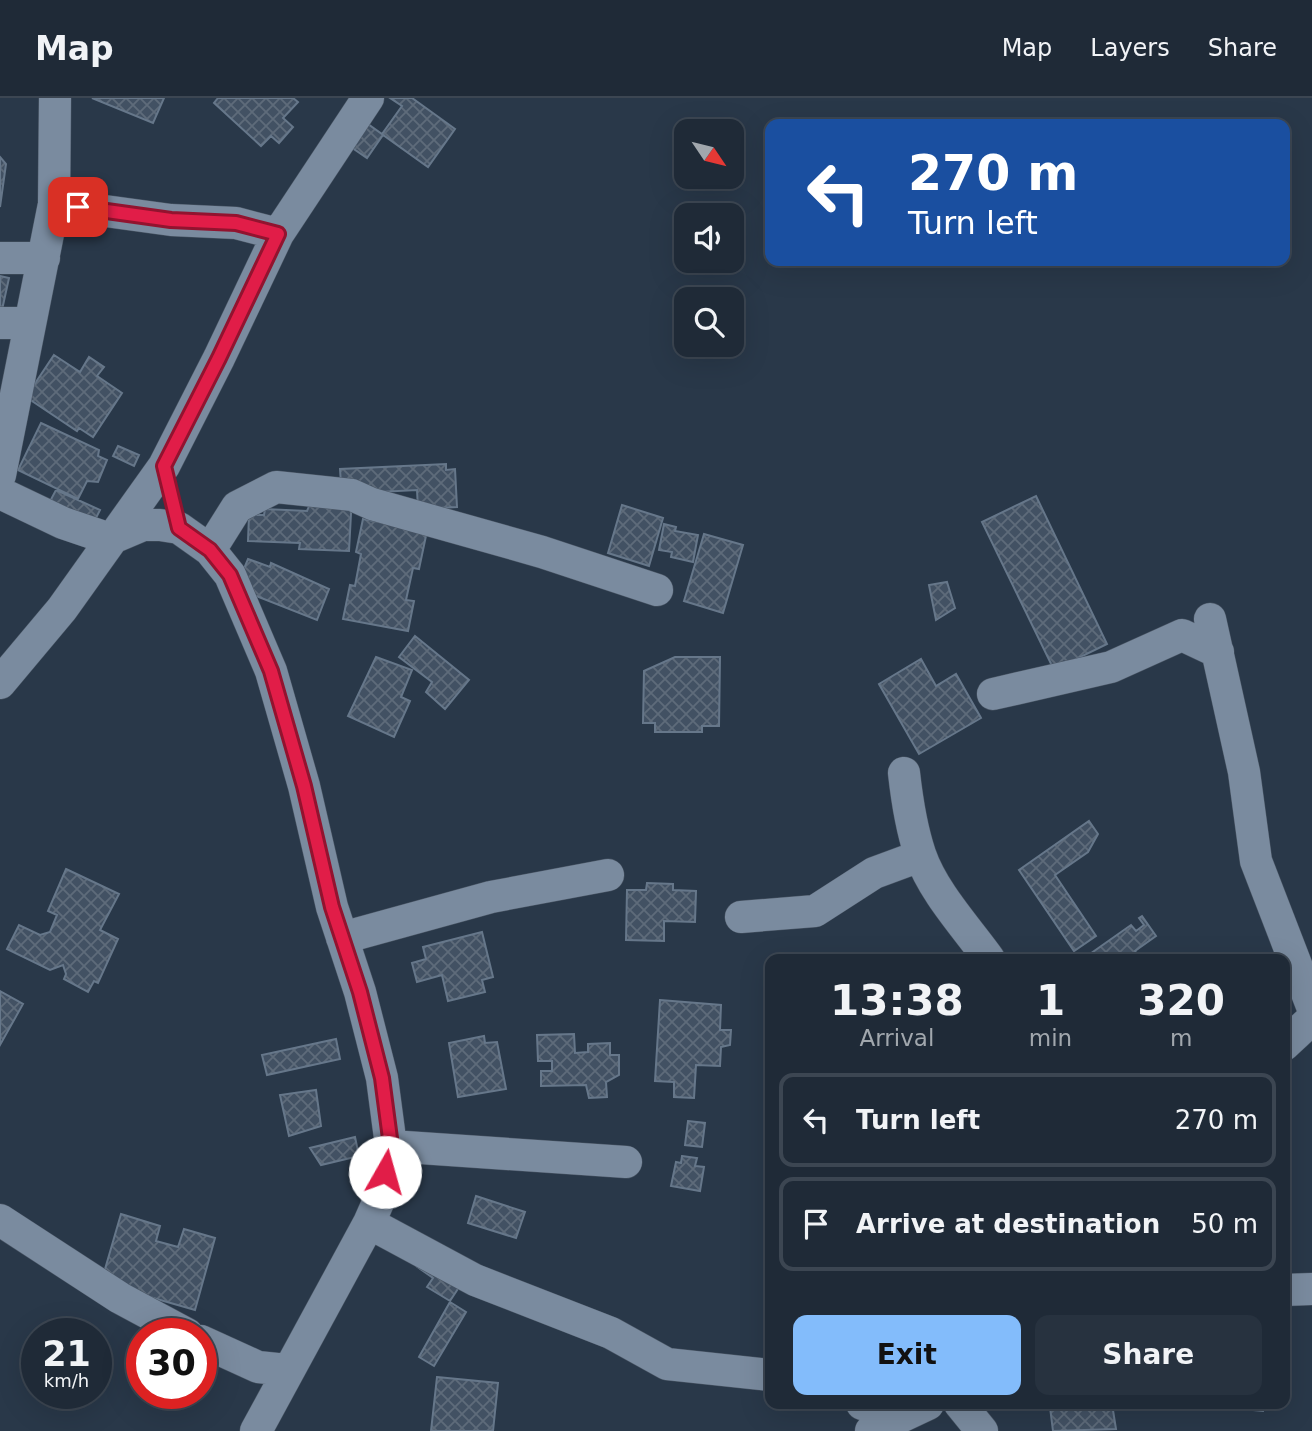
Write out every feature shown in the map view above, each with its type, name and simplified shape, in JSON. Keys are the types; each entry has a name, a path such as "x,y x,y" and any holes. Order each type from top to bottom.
{"street":[{"path":"0,475 15,323 44,258 54,204 55,98"},
{"path":"0,683 62,609 164,466 278,234 368,98"},
{"path":"54,204 171,220 236,223 278,234"},
{"path":"0,257 44,258"},
{"path":"164,466 179,528"},
{"path":"210,550 237,508 276,487 352,495 372,504 542,552 657,590"},
{"path":"0,493 63,523 110,539 143,525 179,528 210,550 230,575 271,671 304,786 341,938 360,992 382,1078 391,1146 380,1198 369,1223 256,1431"},
{"path":"1210,619 1244,772 1256,861 1312,1006"},
{"path":"993,694 1111,667 1182,635 1218,652"},
{"path":"904,773 909,811 920,856 948,902 985,954"},
{"path":"741,916 815,911 874,873 920,856"},
{"path":"341,938 491,897 608,875"},
{"path":"1290,1039 1312,1019"},
{"path":"391,1146 626,1162"},
{"path":"0,1220 120,1298 157,1318"},
{"path":"369,1223 475,1280 611,1333 667,1364 765,1374"},
{"path":"1290,1290 1312,1289"},
{"path":"217,1348 258,1367 287,1370"},
{"path":"877,1409 899,1416"},
{"path":"871,1431 916,1409"},
{"path":"964,1409 982,1431"}],"building":[{"path":"92,98 164,98 153,123"},
{"path":"218,98 293,98 298,102 283,118 293,127 279,143 271,136 261,146 214,103"},
{"path":"390,98 412,98 455,129 428,167 383,135 367,158 348,145 365,122 382,134 402,106"},
{"path":"0,157 6,164 0,207"},
{"path":"0,276 9,278 2,310 0,309"},
{"path":"54,355 80,372 89,357 104,367 97,376 122,393 93,437 79,428 77,431 26,397"},
{"path":"41,423 99,450 98,456 107,460 98,482 87,481 78,499 18,470"},
{"path":"118,446 139,455 134,466 113,456"},
{"path":"446,464 446,470 455,469 457,507 418,509 417,490 359,493 341,484 340,469"},
{"path":"56,490 100,510 91,528 48,505"},
{"path":"352,495 349,551 299,549 300,543 248,541 249,515 264,515 265,509 307,511 310,504"},
{"path":"1036,496 1107,644 1054,670 982,522"},
{"path":"622,505 663,518 649,566 608,553"},
{"path":"363,519 427,531 419,569 413,568 406,600 414,601 408,631 343,619 350,585 355,586 361,554 356,552"},
{"path":"664,524 676,527 675,531 698,535 693,562 671,557 672,552 659,550"},
{"path":"704,534 743,545 723,613 684,601"},
{"path":"248,559 270,567 271,563 329,589 317,620 236,588"},
{"path":"947,582 955,608 936,620 929,585"},
{"path":"415,636 469,680 445,709 426,692 432,682 399,657"},
{"path":"376,657 412,670 401,697 410,701 394,737 348,716"},
{"path":"675,657 720,657 719,726 702,726 702,732 655,732 655,723 643,723 644,671"},
{"path":"921,659 936,686 956,674 981,718 919,754 879,684"},
{"path":"1089,821 1098,834 1088,852 1055,875 1096,936 1074,951 1019,870"},
{"path":"66,869 119,894 100,930 118,939 98,983 94,981 88,992 64,979 66,974 63,965 50,970 7,949 19,925 40,935 50,932 57,915 48,911"},
{"path":"647,883 673,884 673,890 696,891 695,922 664,921 664,941 626,940 627,890 646,890"},
{"path":"1142,916 1156,936 1135,951 1137,954 1090,954 1131,925 1136,931 1144,925 1139,918"},
{"path":"482,932 493,977 482,980 485,992 448,1001 442,975 417,982 412,963 426,959 423,947"},
{"path":"0,991 23,1004 0,1045"},
{"path":"660,1000 721,1005 720,1030 731,1030 730,1045 721,1047 720,1066 696,1065 694,1098 674,1097 674,1082 655,1081"},
{"path":"574,1034 575,1053 588,1052 588,1044 610,1043 610,1055 619,1055 619,1075 606,1082 607,1097 589,1098 586,1085 541,1086 541,1071 552,1071 552,1061 538,1061 537,1035"},
{"path":"484,1036 485,1043 497,1042 506,1089 458,1097 449,1043"},
{"path":"336,1039 340,1059 267,1075 262,1055"},
{"path":"316,1090 321,1126 289,1136 280,1095"},
{"path":"688,1121 705,1123 702,1147 685,1145"},
{"path":"355,1137 359,1156 321,1165 310,1148"},
{"path":"682,1156 697,1158 695,1166 704,1167 700,1191 671,1186 676,1162 681,1163"},
{"path":"476,1196 525,1212 516,1238 468,1223"},
{"path":"121,1214 160,1226 156,1241 178,1247 184,1229 215,1238 195,1310 101,1283"},
{"path":"416,1266 463,1281 450,1301 427,1287 433,1278"},
{"path":"450,1302 466,1312 434,1366 419,1357"},
{"path":"437,1377 498,1383 493,1431 431,1431"},
{"path":"1050,1409 1113,1409 1116,1429 1053,1431"}],"route":[{"path":"78,207 171,220 236,223 278,234 164,466 179,528 219,558 230,575 271,671 304,786 332,907 360,992 382,1078 391,1146 385,1172"}]}
